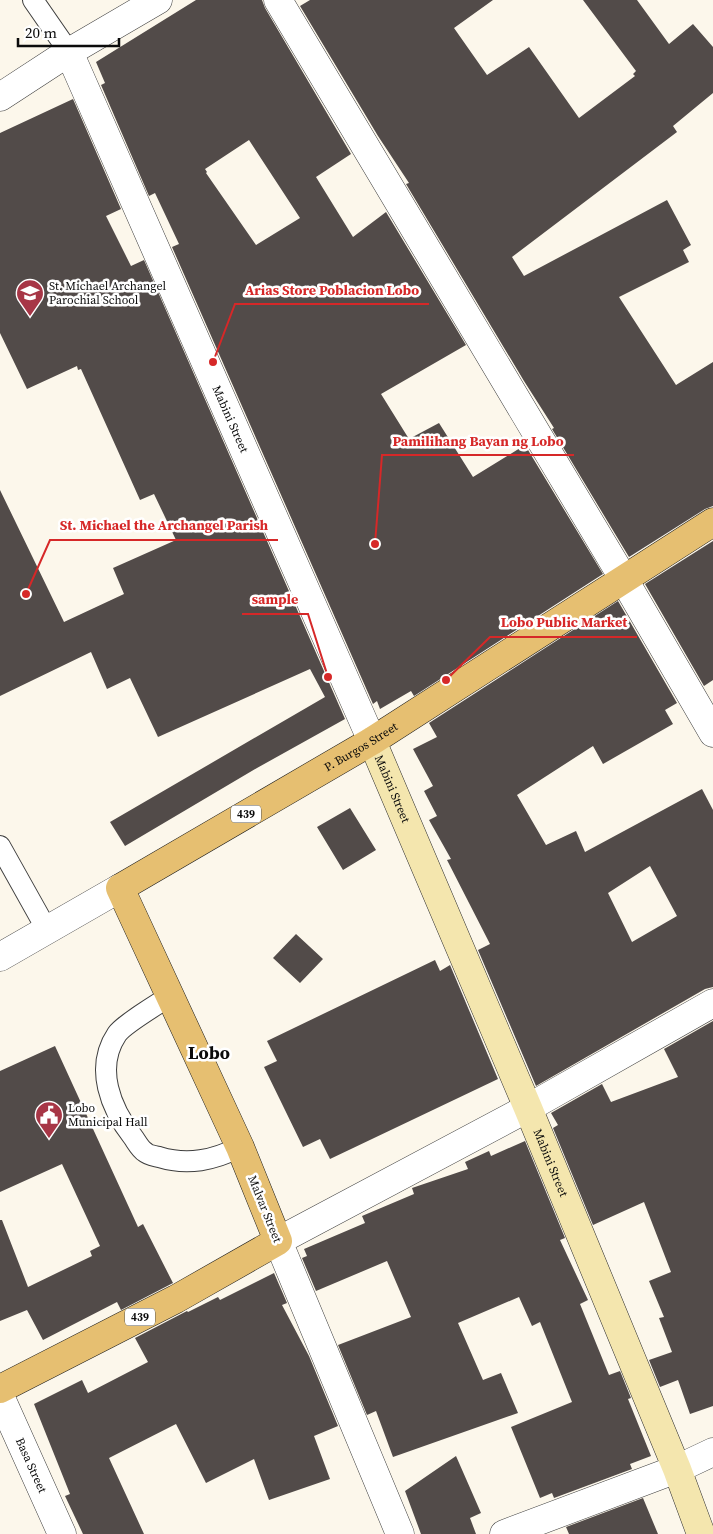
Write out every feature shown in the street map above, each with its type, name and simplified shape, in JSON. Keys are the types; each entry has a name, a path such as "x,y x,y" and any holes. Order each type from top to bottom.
{"main road":[{"name":"P. Burgos Street","path":"120,888 372,741 623,578 713,522"},
{"name":"Mabini Street","path":"372,741 528,1108 677,1469 700,1534"},
{"name":"Malvar Street","path":"120,888 240,1147 278,1241"},
{"name":"439","path":"0,1389 176,1299 278,1241"}],"street":[{"path":"0,97 69,52 158,0"},
{"path":"278,0 623,578 713,734"},
{"name":"Mabini Street","path":"69,52 372,741"},
{"name":"P. Burgos Street","path":"0,957 120,888"},
{"path":"278,1241 528,1108 713,1003"},
{"name":"Malvar Street","path":"278,1241 400,1534"},
{"name":"Basa Street","path":"0,1396 62,1534"},
{"path":"504,1534 677,1469 713,1452"}],"lane":[{"path":"33,0 69,52"},
{"path":"0,846 47,930"},
{"path":"170,996 118,1033 110,1051 106,1075 110,1096 124,1125 144,1152 171,1161 193,1162 220,1157 240,1147"}],"building":[{"path":"196,0 262,0 351,154 316,177 353,237 386,212 466,345 381,394 409,439 439,423 473,477 525,445 603,574 414,696 411,691 380,709 377,701 373,704 172,247 179,244 155,193 149,196 101,85 105,83 96,62","holes":["249,140 300,218 256,245 205,169"]},
{"path":"310,0 493,0 454,28 487,75 529,47 579,118 635,76 633,74 636,71 583,0 637,0 669,44 693,24 713,47 713,93 673,126 677,132 512,257 524,276 667,200 691,245 683,250 689,262 619,297 676,385 713,362 713,506 705,509 629,557 552,429 554,428 406,184 409,183 378,136 300,6"},
{"path":"73,99 121,209 106,216 131,266 144,260 345,719 257,768 125,846 110,822 325,697 310,669 158,737 130,678 107,689 91,652 0,696 0,490 64,622 124,594 113,568 176,540 154,494 140,500 81,369 78,370 77,366 27,389 0,333 0,133"},
{"path":"713,541 713,680 704,686 645,584"},
{"path":"618,601 677,703 665,710 673,724 603,764 593,746 517,795 546,845 576,831 585,852 702,789 713,810 713,987 705,989 536,1086 478,950 490,944 447,860 451,859 429,820 437,816 424,791 433,786 413,749 437,737 429,723","holes":["650,866 677,916 632,942 608,893"]},
{"path":"350,808 376,850 343,870 317,827"},
{"path":"296,934 323,959 300,983 273,958"},
{"path":"435,960 440,971 450,965 498,1079 330,1159 320,1139 303,1147 264,1067 277,1061 267,1041"},
{"path":"713,1021 713,1406 690,1414 678,1380 660,1387 649,1360 672,1352 659,1318 664,1317 649,1281 671,1272 644,1202 593,1225 553,1128 558,1125 551,1113 602,1084 611,1102 678,1077 664,1049"},
{"path":"55,1046 138,1227 143,1224 173,1283 121,1310 117,1302 43,1340 27,1310 0,1321 0,1220 2,1220 28,1287 92,1256 90,1251 100,1246 62,1164 0,1192 0,1071"},
{"path":"525,1141 565,1238 560,1240 588,1300 580,1304 609,1375 620,1371 631,1398 628,1399 651,1456 630,1464 632,1469 554,1498 552,1493 540,1498 511,1427 572,1402 540,1322 532,1326 519,1297 458,1323 483,1380 501,1373 518,1413 393,1457 376,1411 367,1415 338,1345 411,1317 387,1261 316,1291 302,1258 307,1256 304,1249 365,1223 362,1216 414,1194 412,1188 468,1169 465,1162 489,1151 491,1156"},
{"path":"274,1273 287,1303 282,1305 309,1356 338,1426 314,1436 330,1479 269,1500 254,1459 206,1483 176,1424 109,1458 144,1534 83,1534 65,1496 70,1494 34,1404 82,1380 88,1393 148,1362 135,1338 187,1311 218,1297 220,1300"},
{"path":"456,1456 481,1513 470,1518 476,1534 421,1534 405,1491"},
{"path":"643,1498 658,1534 569,1534 566,1527"}],"place":[{"name":"St. Michael Archangel Parochial School","path":"30,317"},
{"name":"Arias Store Poblacion Lobo","path":"213,362"},
{"name":"Pamilihang Bayan ng Lobo","path":"375,544"},
{"name":"St. Michael the Archangel Parish","path":"26,594"},
{"name":"sample","path":"328,677"},
{"name":"Lobo Public Market","path":"446,680"},
{"name":"Lobo Municipal Hall","path":"49,1139"}],"district":[{"name":"Lobo","path":"209,1052"}]}
